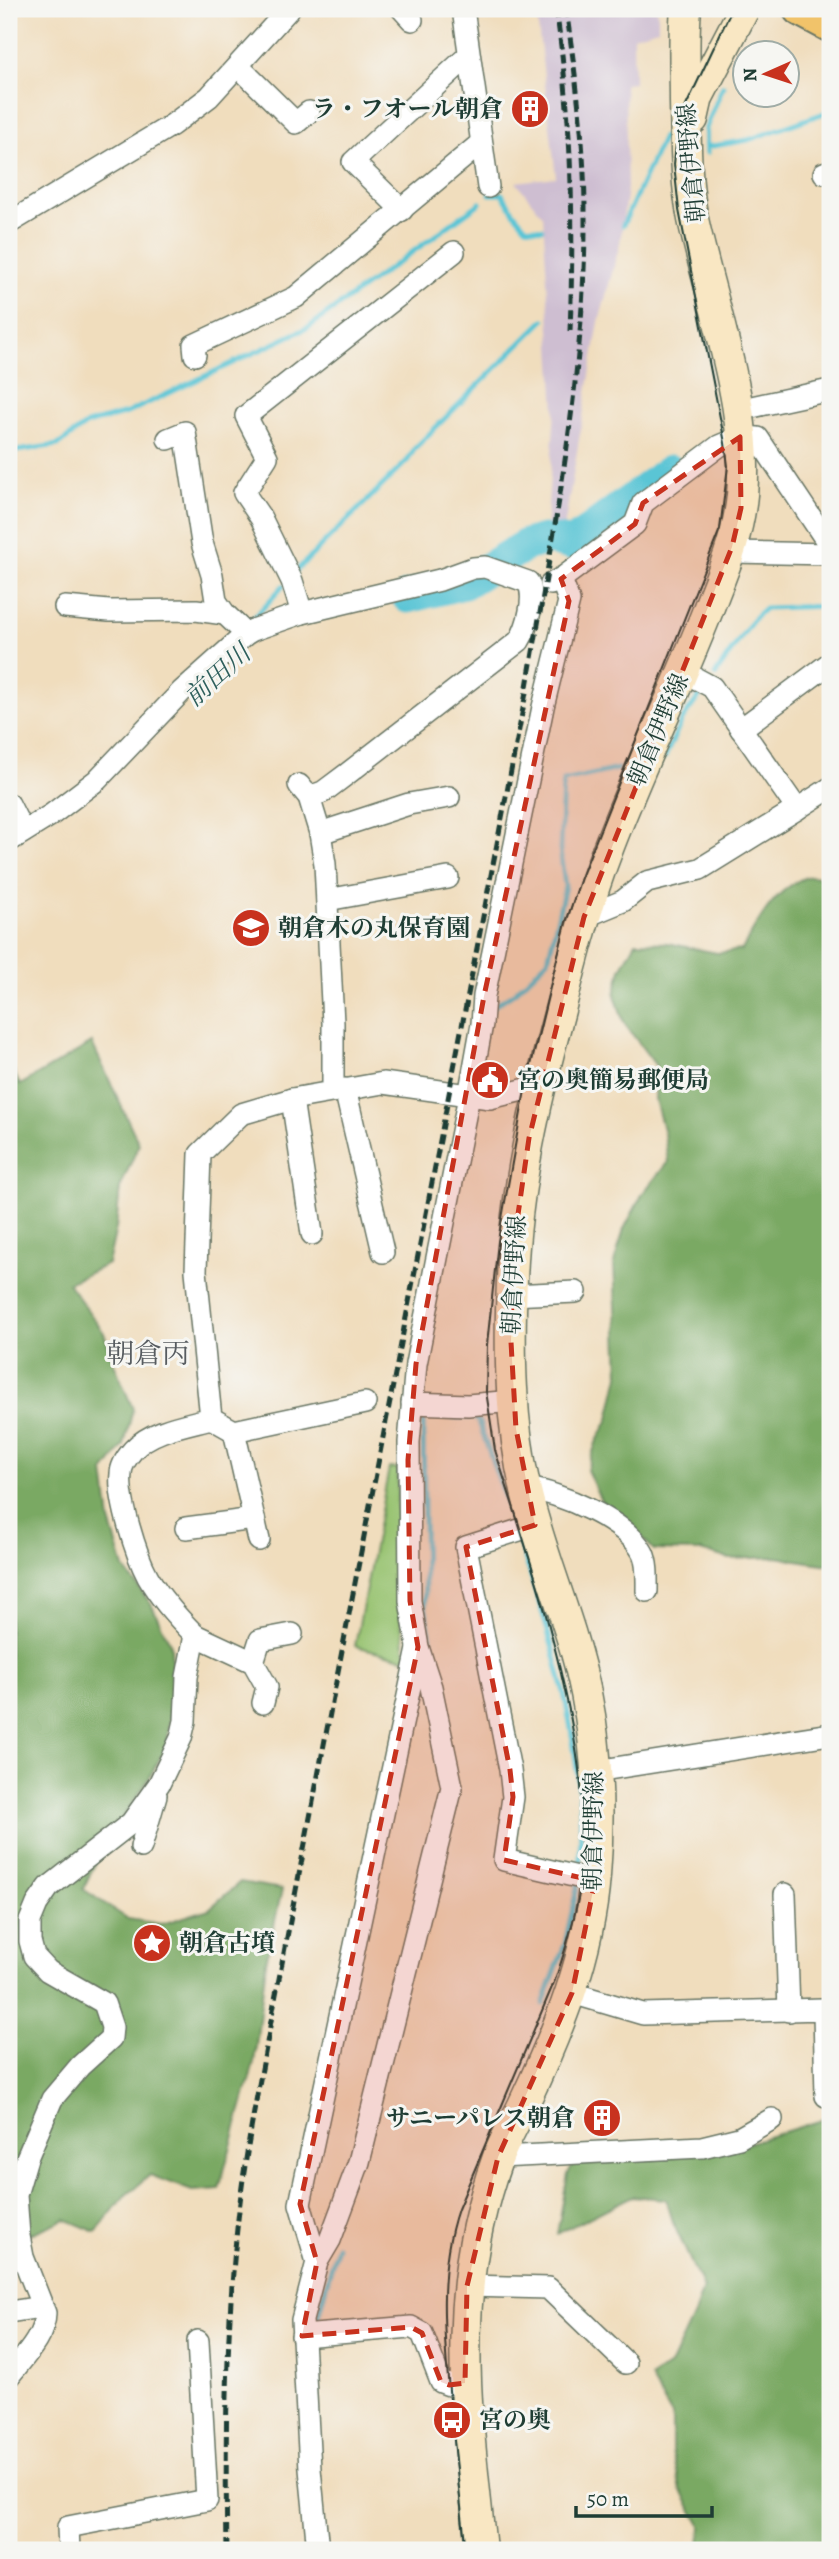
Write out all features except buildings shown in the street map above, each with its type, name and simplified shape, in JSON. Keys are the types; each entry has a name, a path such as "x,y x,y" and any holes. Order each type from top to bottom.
{"main road":[{"name":"朝倉伊野線","path":"481,2550 465,2384 467,2286 475,2239 498,2157 572,1993 587,1936 595,1881 598,1790 585,1689 525,1488 513,1401 511,1295 520,1185 540,1086 584,917 609,847 684,671 730,552 741,508 743,467 739,424 691,211 686,148 686,9"},
{"path":"686,148 698,97 744,9"},
{"path":"800,9 830,25"}],"street":[{"path":"9,223 172,125 209,97 289,9"},
{"path":"463,9 488,187"},
{"path":"402,210 353,162 469,55"},
{"path":"238,66 296,123 309,112"},
{"path":"195,355 194,345 296,297 481,144"},
{"path":"302,613 292,582 261,518 244,492 267,457 246,416 454,252"},
{"path":"532,590 544,588 561,579 635,524 643,503 719,446 739,424 830,390"},
{"path":"739,424 758,438 830,546"},
{"path":"167,439 185,432 202,543 212,575 216,601 246,634"},
{"path":"730,552 830,554"},
{"path":"9,804 16,837 76,798 97,780 182,691 246,634 302,613 440,580 473,568 489,569 528,582 532,590 526,630 519,641 323,792 304,791 320,833 339,1090 383,1252"},
{"path":"318,2550 302,2320 317,2262 330,2240 359,2162 452,1787 431,1687 418,1647 410,1601 408,1460 415,1364 463,1095 482,1024 486,983 543,708 569,601 561,579"},
{"path":"65,607 109,611 196,610 225,614"},
{"path":"741,729 830,663"},
{"path":"684,671 712,687 797,809"},
{"path":"584,917 623,901 648,882 699,869 830,788"},
{"path":"320,833 409,804 449,797"},
{"path":"327,900 448,878"},
{"path":"211,1418 196,1271 200,1154 241,1114 292,1099 383,1083 490,1098 540,1086"},
{"path":"292,1099 312,1234"},
{"path":"511,1295 576,1292"},
{"path":"412,1403 468,1405 513,1401"},
{"path":"263,1703 267,1686 253,1662 195,1635 149,1578 138,1555 122,1495 121,1471 125,1460 142,1441 153,1435 211,1418 234,1431 365,1403"},
{"path":"186,1528 257,1529 234,1431"},
{"path":"525,1488 545,1490 579,1505 615,1525 635,1540 644,1555 647,1591"},
{"path":"535,1525 466,1547 510,1770 513,1797 504,1860 595,1881"},
{"path":"253,1662 260,1640 292,1634"},
{"path":"9,2376 33,2346 45,2322 23,2257 19,2236 16,2196 27,2158 52,2099 79,2066 111,2038 112,2027 104,2003 48,1971 34,1956 30,1941 30,1921 37,1904 49,1887 131,1823 159,1784 178,1746 185,1721 187,1677 195,1635"},
{"path":"317,2262 300,2204 418,1647"},
{"path":"596,1772 830,1734"},
{"path":"141,1847 159,1784"},
{"path":"785,1894 789,2011"},
{"path":"572,1993 643,2014 822,2009 826,2096"},
{"path":"498,2157 702,2147 739,2138 772,2119"},
{"path":"9,2172 16,2163 27,2158"},
{"path":"467,2286 548,2288 626,2363"},
{"path":"9,2312 41,2306"},
{"path":"302,2336 411,2327 422,2333 441,2382 449,2385 465,2384"},
{"path":"69,2550 68,2527 207,2500 198,2341"}],"highlighted area":[{"path":"740,437 741,508 732,547 584,917 529,1138 513,1249 511,1342 516,1429 535,1525 466,1547 510,1770 513,1797 504,1860 595,1881 572,1993 498,2157 467,2286 465,2383 449,2385 441,2382 422,2333 411,2327 302,2336 317,2262 300,2204 418,1647 410,1601 408,1460 416,1364 484,996 569,601 561,579 635,524 643,503"}],"shaded area":[{"path":"536,9 657,9 658,18 658,29 633,36 634,82 625,84 627,188 620,243 599,322 563,534 546,530 555,411 543,216 516,182 556,177"}],"green space":[{"path":"810,876 830,878 830,1565 776,1557 730,1559 701,1551 654,1550 626,1521 601,1501 587,1470 596,1443 609,1419 619,1375 614,1263 624,1229 643,1193 668,1162 655,1100 656,1066 624,1023 615,995 621,969 636,942 667,943 717,953 742,950 762,916 778,896 798,881"},
{"path":"92,1043 139,1144 120,1188 116,1228 108,1264 68,1283 104,1333 133,1409 124,1445 104,1472 110,1521 124,1568 151,1604 171,1645 173,1689 167,1745 147,1782 106,1841 83,1889 128,1919 162,1924 209,1909 240,1882 282,1889 266,1962 254,2063 219,2189 192,2191 150,2175 121,2200 96,2232 65,2219 28,2235 9,2210 9,1062 20,1085"},
{"path":"389,1468 398,1469 395,1579 406,1659 355,1646"},
{"path":"830,2114 830,2550 700,2550 701,2525 681,2490 672,2452 672,2415 650,2378 671,2364 694,2315 703,2288 674,2225 666,2199 632,2196 557,2234 568,2174 580,2148 729,2149 819,2121"}],"waterway":[{"path":"707,153 706,128 723,86"},
{"path":"707,147 748,140 830,111"},
{"path":"623,225 663,137"},
{"path":"490,194 502,194 526,227 542,229"},
{"path":"9,452 58,445 87,424 127,413 309,327 480,203"},
{"path":"296,571 544,320"},
{"name":"前田川","path":"558,541 572,544 670,471"},
{"name":"前田川","path":"408,597 464,583 526,545 543,540"},
{"path":"252,620 283,586"},
{"path":"715,675 755,617 765,608 830,606"},
{"path":"661,759 665,757 682,720 703,691"},
{"path":"488,1010 515,992 548,960 565,886 560,850 563,781 618,769"},
{"path":"423,1411 425,1606 436,1671"},
{"path":"434,1416 475,1418 479,1422 514,1525"},
{"path":"517,1534 556,1658 574,1744 581,1830 579,1873"},
{"path":"543,2004 565,1944 578,1883"},
{"path":"314,2331 337,2246"}],"tram line":[{"path":"466,2550 446,2353 444,2304 451,2232 458,2209 561,1964 578,1898 584,1846 580,1780 563,1681 536,1581 495,1450 486,1391 487,1345 498,1241 525,1090 566,922 720,529 728,466 679,210 674,164 677,134 686,106 732,9"}],"railway":[{"path":"556,9 566,89 570,170 570,331"},
{"path":"227,2550 229,2327 236,2238 248,2148 525,698 566,457 580,334 585,214 579,112 566,9"}],"place":[{"name":"ラ・フオール朝倉","path":"530,109"},
{"name":"朝倉木の丸保育園","path":"251,928"},
{"name":"宮の奥簡易郵便局","path":"490,1080"},
{"name":"朝倉古墳","path":"152,1943"},
{"name":"サニーパレス朝倉","path":"602,2118"},
{"name":"宮の奥","path":"452,2420"}],"district":[{"name":"朝倉丙","path":"148,1353"}]}
